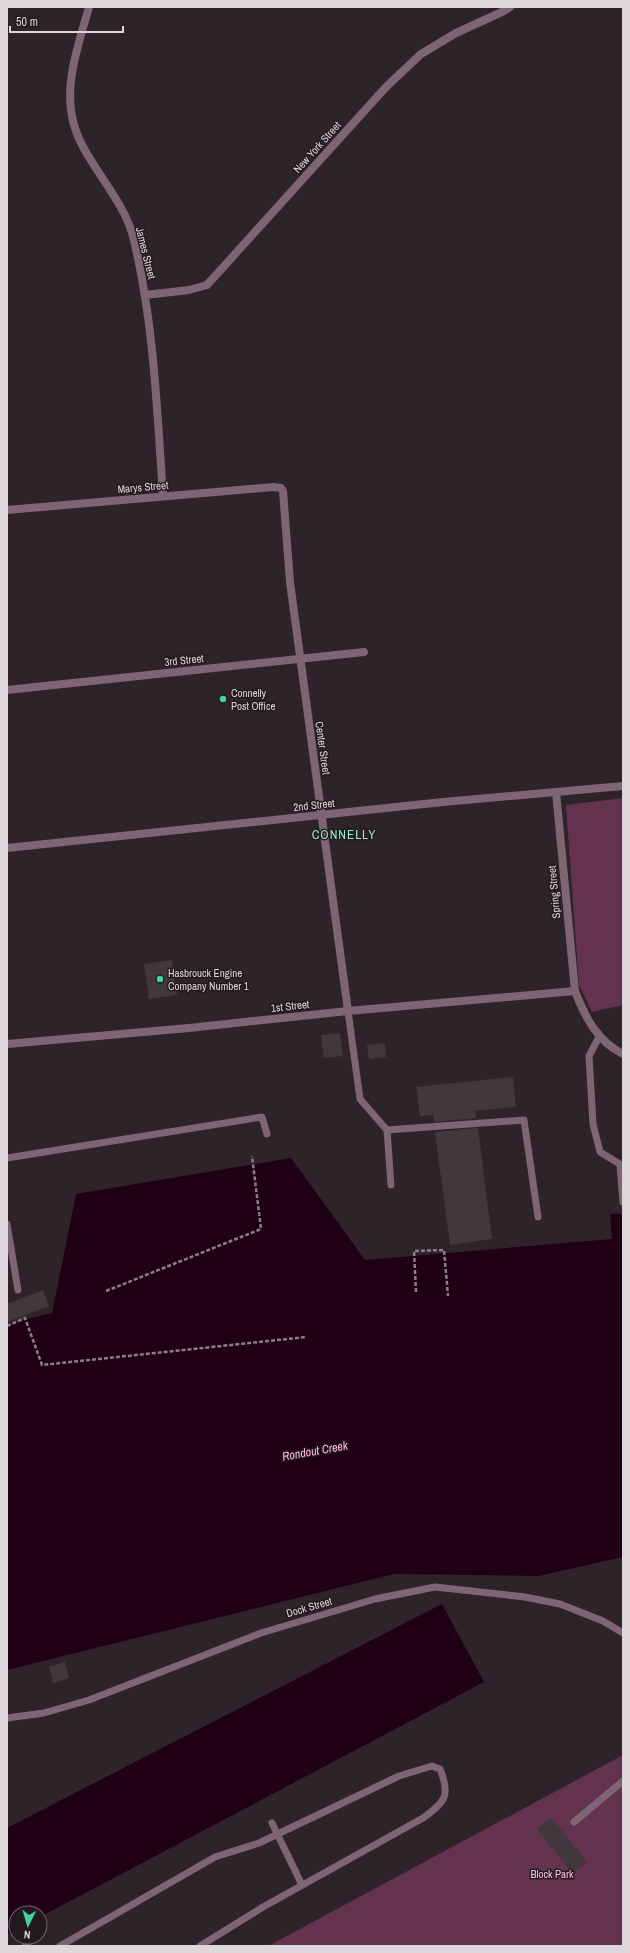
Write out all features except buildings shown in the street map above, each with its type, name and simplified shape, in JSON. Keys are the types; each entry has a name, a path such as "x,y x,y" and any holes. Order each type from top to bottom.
{"street":[{"name":"James Street","path":"89,7 71,74 71,112 76,131 84,149 121,206 134,238 145,295 153,363 164,496"},
{"name":"New York Street","path":"145,295 189,290 207,285 386,88 421,54 456,33 510,7"},
{"name":"Marys Street","path":"7,510 274,487 281,488"},
{"name":"Center Street","path":"281,488 283,491 290,582 348,1011"},
{"name":"3rd Street","path":"7,690 364,652"},
{"name":"2nd Street","path":"7,848 443,802 623,786"},
{"name":"Spring Street","path":"556,792 575,991"},
{"name":"1st Street","path":"7,1044 174,1030 348,1011 575,991"},
{"path":"575,991 584,1014 599,1037 623,1054"}],"lane":[{"path":"348,1011 360,1098 387,1130 391,1185"},
{"path":"599,1037 589,1056 593,1124 600,1152 621,1165 623,1202"},
{"path":"7,1158 262,1117 267,1134"},
{"path":"387,1130 524,1120 538,1217"},
{"path":"7,1224 18,1290"},
{"name":"Dock Street","path":"7,1718 44,1713 89,1700 261,1633 375,1600 435,1587 525,1597 560,1604 603,1621 623,1633"},
{"path":"60,1946 215,1857 259,1843 278,1835 399,1776 432,1766 440,1769 445,1792 441,1805 423,1818 262,1907 200,1946"},
{"path":"574,1822 623,1781"},
{"path":"272,1822 302,1886"}],"path":[{"path":"106,1291 261,1228 252,1156"},
{"path":"416,1292 414,1251 444,1250 448,1296"},
{"path":"7,1326 25,1318 42,1365 306,1337"}],"green space":[{"path":"623,798 623,1005 592,1012 579,985 566,805"},
{"name":"Block Park","path":"623,1755 623,1946 269,1946 270,1945"}],"water":[{"name":"Rondout Creek","path":"291,1158 365,1260 612,1239 610,1214 623,1214 623,1557 539,1576 394,1574 7,1670 7,1324 52,1313 76,1194"},
{"path":"442,1604 484,1682 48,1913 48,1905 8,1905 7,1934 7,1828"}],"place":[{"name":"Connelly Post Office","path":"223,699"},
{"name":"Hasbrouck Engine Company Number 1","path":"160,979"}],"district":[{"name":"CONNELLY","path":"344,834"}]}
